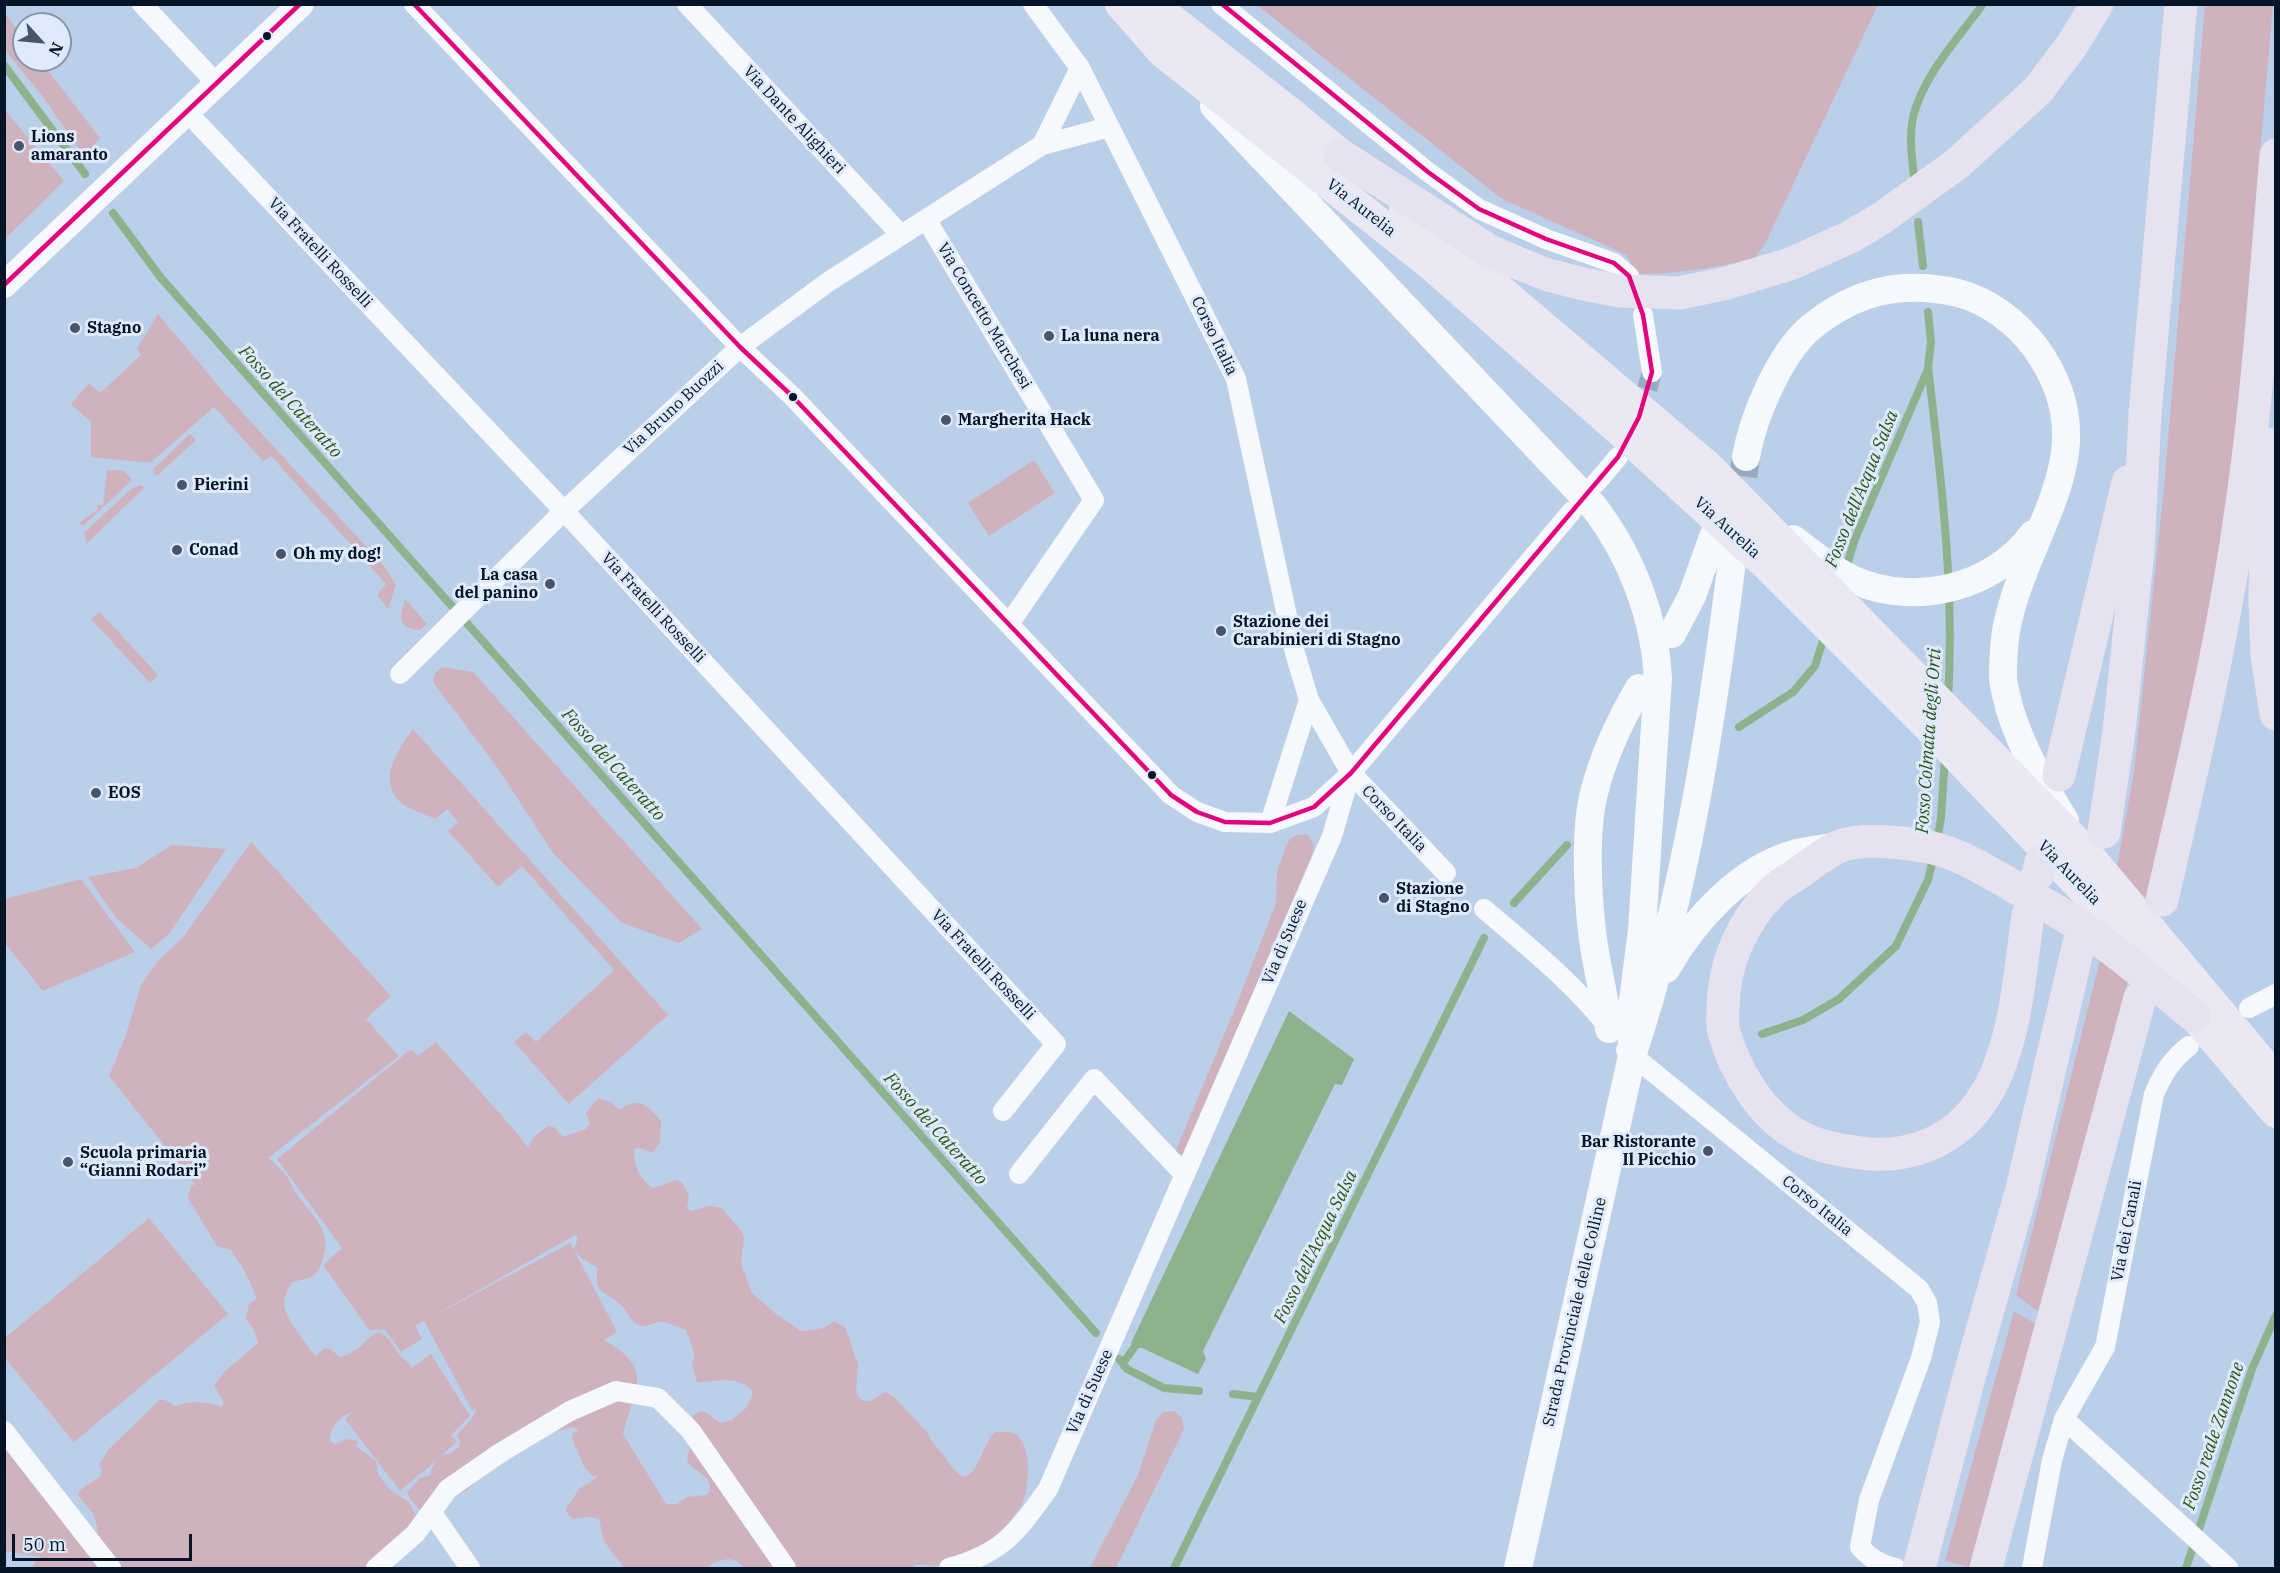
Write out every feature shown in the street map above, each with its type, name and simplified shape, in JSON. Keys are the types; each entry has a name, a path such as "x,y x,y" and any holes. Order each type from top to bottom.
{"highway":[{"path":"1340,155 1488,249 1520,264 1583,284 1620,291 1680,293 1727,283 1790,264 1850,237 1882,218 1958,164 2038,90 2072,45 2097,4"},
{"path":"2092,839 2119,731 2138,551 2145,414 2181,4"},
{"path":"2162,900 2200,731 2236,540 2262,320 2276,155"},
{"path":"2262,320 2268,408 2265,603 2267,655 2276,714"},
{"path":"2060,775 2115,531 2145,414"},
{"path":"2028,915 2006,1051 1995,1079 1974,1114 1937,1141 1897,1154 1869,1154 1831,1149 1809,1142 1786,1130 1765,1110 1736,1066 1723,1029 1723,987 1735,946 1752,915 1772,891 1841,846 1865,843 1896,843 1935,849 1973,864 2071,920 2103,942 2192,1031"},
{"path":"1919,1569 1971,1370 2022,1189 2079,943"},
{"path":"1986,1569 2140,998"}],"main road":[{"name":"Via Aurelia","path":"1120,4 1163,52 1433,266 1615,426 1766,564 1932,730 2124,932 2192,1031 2276,1112"},
{"name":"Via Aurelia","path":"1151,4 1290,113 1709,468 2092,839 2276,1079"},
{"path":"1163,52 1594,507 1620,544 1651,625 1657,652 1658,678 1642,930 1632,1008 1632,1056"},
{"path":"1746,457 1749,439 1762,402 1788,354 1807,331 1846,303 1874,292 1906,287 1938,289 1963,294 1984,303 2010,320 2028,338 2046,362 2064,407 2066,458 2058,488 2044,518 2008,619 2003,679 2016,730 2030,762 2092,839"},
{"path":"1709,468 1825,563 1854,580 1878,588 1902,592 1924,592 1949,588 1986,574 2018,552 2044,518"},
{"path":"1632,1056 1654,989 1696,803 1722,638 1723,545 1672,634"},
{"path":"1609,1029 1606,999 1594,951 1588,848 1593,798 1603,764 1615,734 1639,688"},
{"path":"1654,989 1674,955 1697,926 1717,902 1742,880 1767,864 1796,853 1841,846"},
{"name":"Strada Provinciale delle Colline","path":"1518,1569 1632,1056"}],"street":[{"path":"142,4 217,84"},
{"path":"4,285 301,4"},
{"path":"414,4 740,347 792,396 1171,795 1197,812 1225,822 1270,823 1314,807 1351,773 1572,511"},
{"name":"Via Dante Alighieri","path":"687,4 901,235"},
{"name":"Corso Italia","path":"1033,4 1080,68 1236,379 1295,653 1310,700 1351,773 1446,873"},
{"path":"1221,4 1428,172 1479,209 1546,239 1614,262 1629,276"},
{"path":"1042,145 1080,68"},
{"name":"Via Fratelli Rosselli","path":"187,112 564,511 1056,1044 1003,1111"},
{"name":"Via Bruno Buozzi","path":"400,674 564,511 740,347 828,282 1042,145 1109,127"},
{"name":"Via Concetto Marchesi","path":"926,219 1094,500 1009,624"},
{"path":"1643,315 1652,372"},
{"path":"1596,483 1618,458"},
{"path":"1270,823 1310,700"},
{"name":"Via di Suese","path":"949,1569 992,1552 1012,1536 1048,1489 1332,836 1351,773"},
{"name":"Corso Italia","path":"1484,909 1571,986 1593,1008 1632,1056 1918,1288 1927,1303 1930,1322 1921,1358 1869,1500 1860,1547 1870,1558 1884,1566 1896,1569"},
{"path":"2248,1008 2276,994"},
{"name":"Via dei Canali","path":"2064,1419 2105,1347 2154,1094 2164,1071 2192,1031"},
{"path":"1019,1174 1094,1079 1185,1175"},
{"path":"376,1569 415,1534 448,1489 500,1452 570,1411 616,1391 658,1398 691,1431 786,1569"},
{"path":"2032,1569 2052,1460 2064,1419 2226,1566"},
{"path":"4,1431 111,1569"},
{"path":"432,1513 470,1569"}],"shaded area":[{"path":"1257,5 1878,5 1765,244 1755,258 1696,270 1636,274 1627,255 1502,199"},
{"path":"2205,5 2273,5 2230,497 2178,778 2044,1316 2016,1295 2100,960 2134,772 2164,487"},
{"path":"5,14 12,23 12,59 5,50"},
{"path":"23,72 49,72 100,138 84,156"},
{"name":"Lions amaranto","path":"5,110 64,181 4,239"},
{"path":"158,314 227,396 384,566 396,585 388,609 377,595 386,584 271,456 263,461 214,407 150,463 91,457 91,422 71,404 89,383 100,393 141,355 137,349"},
{"path":"190,434 196,440 157,476 152,470"},
{"path":"1034,460 1055,493 989,536 968,503"},
{"path":"107,470 124,471 132,480 83,526 79,523 97,510 97,505 103,505"},
{"path":"141,485 144,488 87,543 84,533 131,489"},
{"path":"405,599 427,624 420,630 403,624 401,616"},
{"path":"100,612 158,675 150,683 91,619"},
{"path":"442,667 473,672 702,929 679,943 622,923 553,853 497,767 433,682 435,673"},
{"path":"413,729 668,1015 569,1104 514,1042 526,1032 536,1042 614,970 522,866 498,887 448,831 458,822 447,809 435,819 400,802 393,793 390,774 396,755"},
{"path":"1307,834 1314,844 1312,855 1184,1154 1174,1155 1276,903 1277,871 1286,846 1296,835"},
{"path":"251,842 391,996 366,1019 399,1056 268,1158 288,1178 319,1224 325,1240 323,1259 318,1270 309,1278 292,1282 284,1305 294,1326 316,1356 325,1348 340,1357 348,1354 380,1332 390,1340 411,1368 431,1354 470,1416 451,1435 457,1442 442,1455 449,1454 459,1447 460,1441 457,1436 476,1409 472,1410 424,1321 415,1326 422,1339 401,1352 385,1330 369,1330 323,1265 342,1248 277,1159 411,1049 418,1056 436,1042 528,1148 534,1137 548,1126 554,1127 563,1137 586,1129 590,1124 586,1113 598,1098 610,1102 620,1110 637,1103 652,1111 661,1121 660,1142 652,1153 640,1148 634,1149 636,1166 641,1176 653,1188 676,1180 682,1183 689,1195 687,1208 691,1211 709,1206 722,1208 742,1232 744,1238 741,1264 752,1293 776,1314 801,1331 824,1328 834,1321 845,1327 858,1364 856,1391 858,1397 863,1401 870,1401 886,1392 893,1396 928,1433 956,1472 963,1476 969,1475 974,1469 995,1432 1011,1432 1019,1438 1027,1455 1028,1478 1024,1498 1016,1513 1006,1526 987,1543 959,1562 947,1565 915,1565 913,1568 744,1568 731,1559 726,1559 706,1568 624,1568 603,1538 598,1519 573,1519 568,1515 566,1509 579,1489 598,1475 593,1476 584,1467 572,1438 573,1433 579,1430 573,1427 542,1435 467,1490 422,1512 409,1498 407,1492 420,1478 431,1475 431,1469 437,1460 400,1491 345,1419 353,1412 344,1416 337,1423 330,1441 335,1444 346,1439 358,1441 357,1447 376,1461 378,1474 389,1489 410,1503 417,1518 380,1568 117,1568 99,1546 94,1515 78,1495 80,1490 100,1476 102,1470 99,1465 108,1450 159,1400 165,1400 176,1406 199,1402 222,1407 224,1402 214,1386 225,1371 258,1343 255,1332 246,1319 249,1304 257,1298 244,1270 231,1250 217,1246 188,1198 191,1186 195,1184 109,1076 125,1038 141,985 156,963 184,936","holes":["575,1235 578,1237 574,1250 570,1243 430,1318","574,1250 582,1259 598,1268 599,1288 622,1306 637,1324 644,1326 664,1322 686,1330 695,1355 692,1363 697,1383 719,1380 734,1381 747,1386 752,1391 752,1397 746,1408 732,1420 721,1423 705,1412 699,1412 693,1416 700,1446 694,1444 688,1453 688,1460 690,1465 706,1477 710,1491 706,1495 687,1497 677,1504 666,1504 623,1434 636,1392 636,1370 620,1350 604,1340 617,1332"]},
{"path":"172,845 226,849 169,934 151,949 116,918 88,877 136,868"},
{"path":"81,879 135,952 43,991 5,943 5,899"},
{"path":"1289,1011 1354,1059 1342,1085 1335,1084 1203,1351 1206,1359 1198,1374 1131,1343"},
{"path":"149,1218 228,1314 74,1442 5,1358 5,1338"},
{"path":"2014,1311 2039,1326 1973,1568 1945,1561"},
{"path":"1174,1411 1182,1418 1184,1429 1116,1568 1090,1568 1138,1475 1156,1420 1163,1412"},
{"path":"4,1442 103,1568 31,1568 40,1557 5,1551"}],"waterway":[{"path":"1914,177 1911,132 1918,101 1942,58 1983,4"},
{"name":"Fosso del Cateratto","path":"4,65 85,174"},
{"name":"Fosso del Cateratto","path":"113,213 161,278 1096,1333"},
{"path":"1918,222 1923,266"},
{"name":"Fosso Colmata degli Orti","path":"1928,312 1931,342 1928,367 1942,492 1948,575 1950,616 1948,700"},
{"name":"Fosso dell'Acqua Salsa","path":"1846,568 1855,539 1928,369"},
{"name":"Fosso dell'Acqua Salsa","path":"1739,727 1793,692 1815,666 1825,634"},
{"name":"Fosso Colmata degli Orti","path":"1937,840 1941,818 1945,757"},
{"name":"Fosso dell'Acqua Salsa","path":"1514,903 1567,845"},
{"name":"Fosso Colmata degli Orti","path":"1762,1034 1803,1020 1839,999 1896,946 1928,880 1934,855"},
{"name":"Fosso dell'Acqua Salsa","path":"1174,1568 1484,938"},
{"name":"Fosso reale Zannone","path":"2186,1568 2252,1369 2276,1315"},
{"path":"1123,1363 1136,1345 1145,1342"},
{"name":"Fosso del Cateratto","path":"1119,1359 1127,1369 1164,1388 1199,1391"},
{"name":"Fosso del Cateratto","path":"1233,1394 1258,1397"}],"tunnel":[{"path":"1639,418 1652,372"},
{"path":"1738,518 1746,457"}],"transit line":[{"path":"4,285 300,4"},
{"path":"414,4 740,347 792,396 1171,795 1197,812 1225,822 1270,823 1314,807 1351,773 1618,457 1639,417 1652,372 1643,315 1629,276 1614,263 1546,239 1479,209 1428,172 1222,4"}],"place":[{"name":"Lions amaranto","path":"19,146"},
{"name":"Stagno","path":"75,328"},
{"name":"La luna nera","path":"1049,336"},
{"name":"Margherita Hack","path":"946,420"},
{"name":"Pierini","path":"182,485"},
{"name":"Conad","path":"177,550"},
{"name":"Oh my dog!","path":"281,554"},
{"name":"La casa del panino","path":"550,584"},
{"name":"Stazione dei Carabinieri di Stagno","path":"1221,631"},
{"name":"EOS","path":"96,793"},
{"name":"Stazione di Stagno","path":"1384,898"},
{"name":"Bar Ristorante Il Picchio","path":"1708,1151"},
{"name":"Scuola primaria “Gianni Rodari”","path":"68,1162"}]}
